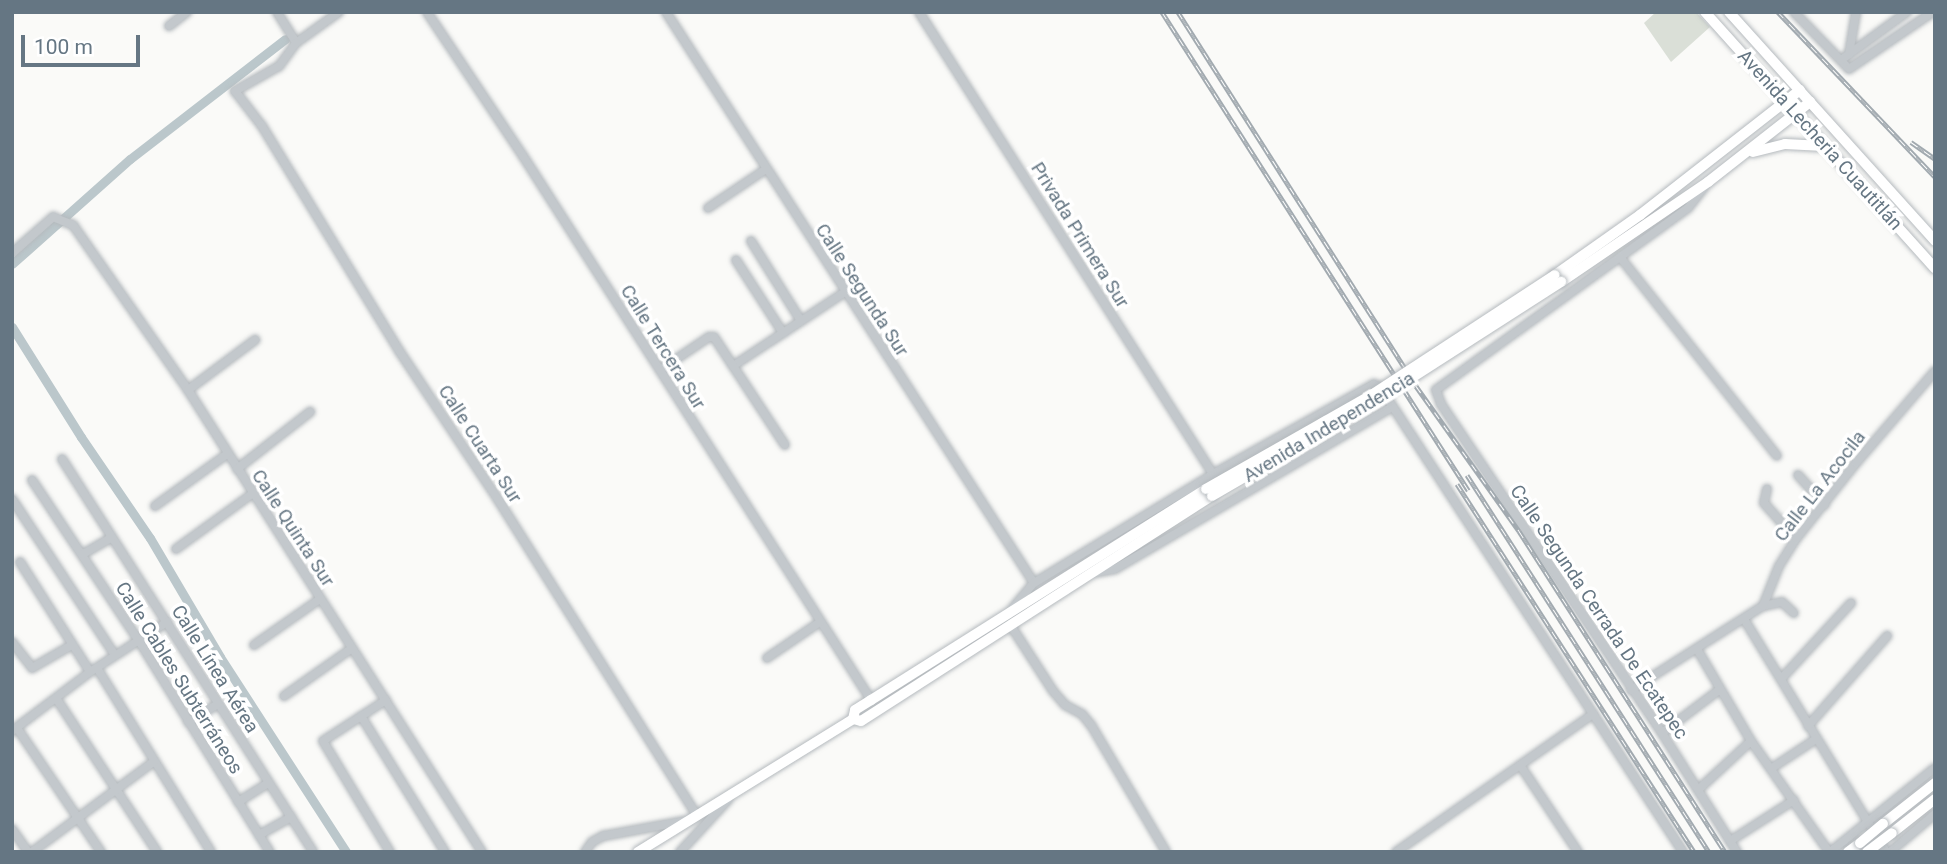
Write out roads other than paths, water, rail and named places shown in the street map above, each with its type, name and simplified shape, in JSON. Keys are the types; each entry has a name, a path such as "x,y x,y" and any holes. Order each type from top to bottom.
{"highway":[{"path":"1848,852 1865,849 1935,783"},
{"path":"1888,829 1935,799"}],"main road":[{"name":"Avenida Lecheria Cuautitlán","path":"1705,12 1935,268"},
{"name":"Avenida Lecheria Cuautitlán","path":"1729,12 1935,241"},
{"name":"Avenida Independencia","path":"1558,278 1800,90"},
{"name":"Avenida Independencia","path":"638,852 852,719 855,710 1008,614 1373,394 1558,278 1708,182 1810,102"},
{"path":"1746,154 1785,144 1824,146"},
{"name":"Avenida Independencia","path":"852,719 861,721 1092,573 1209,493"}],"street":[{"path":"169,26 187,12"},
{"path":"277,12 296,43 339,12"},
{"name":"Calle Tercera Sur","path":"427,12 871,700"},
{"name":"Calle Segunda Sur","path":"666,12 1034,583"},
{"name":"Privada Primera Sur","path":"919,12 1213,474"},
{"path":"1794,12 1849,69 1933,12"},
{"path":"1849,54 1856,12"},
{"path":"1841,60 1907,12"},
{"name":"Calle Cuarta Sur","path":"296,43 279,65 235,91 262,126 400,352 498,498 693,818"},
{"path":"708,208 766,169"},
{"path":"1708,182 1688,208 1620,257 1777,456"},
{"name":"Calle Quinta Sur","path":"12,253 53,217 71,224 188,390 482,852"},
{"path":"751,241 801,321"},
{"name":"Calle Segunda Cerrada De Ecatepec","path":"1620,257 1436,390 1441,404 1662,733 1737,852"},
{"path":"736,260 783,333"},
{"path":"733,366 845,292"},
{"path":"660,370 712,336 785,445"},
{"path":"188,390 255,340"},
{"name":"Calle La Acocila","path":"1763,606 1779,566 1796,539 1856,463 1935,371"},
{"path":"1008,614 1034,583 1213,474 1374,384 1380,387 1683,852"},
{"path":"1092,573 1115,569 1392,407"},
{"path":"237,469 310,412"},
{"path":"155,506 227,454"},
{"name":"Calle Línea Aérea","path":"61,459 313,852"},
{"path":"1798,475 1825,505"},
{"name":"Calle Cables Subterráneos","path":"32,480 139,641 270,852"},
{"path":"1767,489 1764,503 1796,539"},
{"path":"177,549 253,494"},
{"path":"13,500 115,655"},
{"path":"83,555 111,538"},
{"path":"20,562 72,645 93,670 211,852"},
{"path":"254,645 320,599"},
{"path":"1631,690 1763,606 1782,602 1794,613"},
{"path":"1782,678 1851,603"},
{"path":"1744,619 1782,678 1816,740 1888,852 1935,814"},
{"path":"101,852 15,729 93,670 167,622"},
{"path":"767,658 820,622"},
{"path":"1011,626 1065,705 1082,714 1091,725 1166,852"},
{"path":"1808,726 1887,636"},
{"path":"12,642 32,668 72,645"},
{"path":"284,696 352,648"},
{"path":"1697,649 1751,741 1830,852 1935,768"},
{"path":"1662,733 1719,690"},
{"path":"56,698 157,852"},
{"path":"386,700 323,741 390,852"},
{"path":"188,722 218,704"},
{"path":"1396,852 1593,713"},
{"path":"360,716 445,852"},
{"path":"1772,768 1816,740"},
{"path":"1698,790 1751,741"},
{"path":"12,829 30,852 153,762"},
{"path":"1520,765 1578,852"},
{"path":"238,802 269,783"},
{"path":"681,852 735,791"},
{"path":"1730,841 1794,800"},
{"path":"259,835 291,817"},
{"path":"585,852 592,842 603,836 693,818"}],"waterway":[{"path":"12,264 130,159 285,39"},
{"path":"12,327 81,437 150,538 220,657 346,852"}],"railway":[{"path":"1162,12 1468,490"},
{"path":"1178,12 1416,386 1519,531 1725,852"},
{"path":"1778,12 1935,177"},
{"path":"1911,142 1935,159"},
{"path":"1467,475 1709,852"},
{"path":"1457,484 1694,852"}]}
